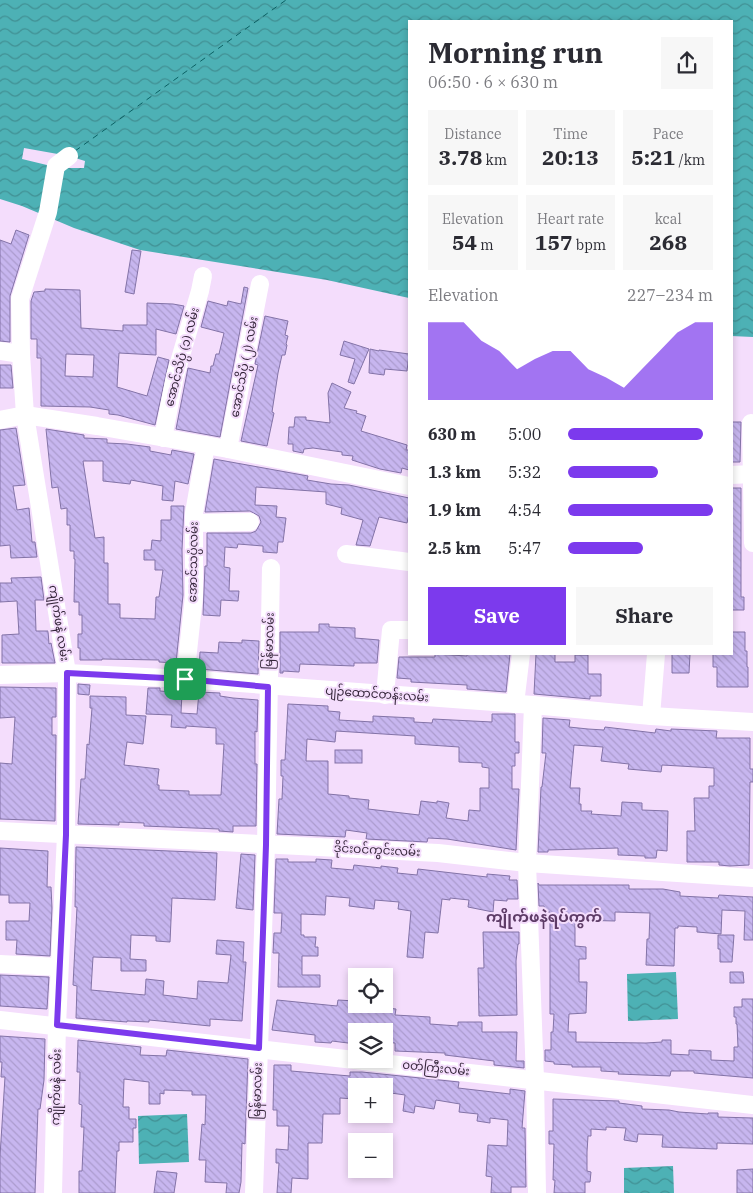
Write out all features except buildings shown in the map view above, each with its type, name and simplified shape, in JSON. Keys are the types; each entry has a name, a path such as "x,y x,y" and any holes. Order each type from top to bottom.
{"street":[{"name":"ကျိုက်ဖနဲ လမ်း","path":"53,1193 59,967 66,835 67,673 25,415 20,298 48,212 56,166 69,156"},
{"name":"အောင်သိပ္ပံ (၁) လမ်း","path":"163,438 174,376 195,309 202,276"},
{"name":"အောင်သိပ္ပံ (၂) လမ်း","path":"228,449 260,284"},
{"path":"0,350 21,354"},
{"path":"0,420 25,415 228,449 408,486"},
{"path":"751,423 753,543"},
{"name":"အောင်သပ္ပံလမ်း","path":"185,679 194,596 194,513 206,446"},
{"path":"733,474 752,474"},
{"path":"194,523 250,522"},
{"path":"346,554 408,562"},
{"name":"မြန်မာလမ်း","path":"254,1193 266,845 272,568"},
{"path":"385,695 391,630 408,630"},
{"path":"515,704 521,655"},
{"path":"651,716 656,655"},
{"name":"ပျဉ်ထောင်တန်းလမ်း","path":"0,676 67,673 185,679 268,687 533,705 651,716 753,722"},
{"path":"533,705 527,863 536,1079 537,1193"},
{"name":"ဒိုင်းဝင်ကွင်းလမ်း","path":"0,831 438,853 527,863 753,878"},
{"path":"0,964 59,967"},
{"name":"၀တ်ကြီးလမ်း","path":"0,1020 753,1105"}],"water":[{"path":"0,0 753,0 753,337 733,336 733,20 408,20 408,298 327,280 140,250 74,228 22,206 0,199"},
{"path":"676,972 678,1019 628,1021 627,974"},
{"path":"187,1114 189,1162 139,1164 138,1116"},
{"path":"673,1166 674,1193 624,1193 624,1168"}],"pier":[{"path":"24,148 69,156 85,161 84,168 59,168 51,212 56,223 36,214 44,211 51,166 22,159"}],"ferry route":[{"path":"75,151 286,0"}],"district":[{"name":"ကျိုက်ဖနဲရပ်ကွက်","path":"544,917"}],"route":[{"path":"67,673 185,679 268,687 266,845 259,1048 57,1025 66,835 67,673"}]}
